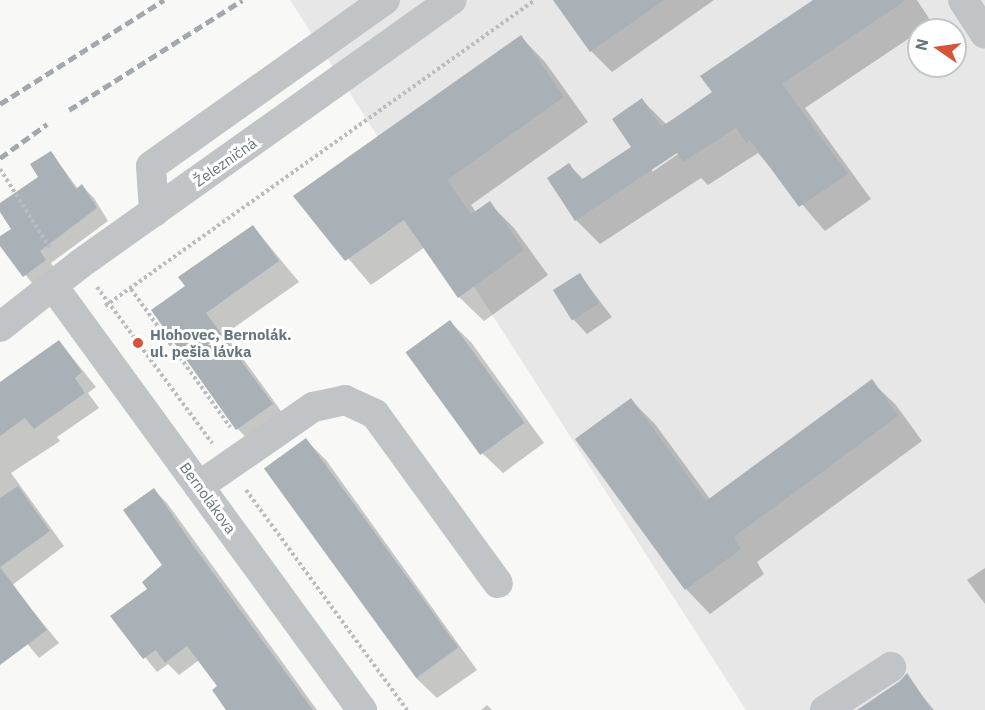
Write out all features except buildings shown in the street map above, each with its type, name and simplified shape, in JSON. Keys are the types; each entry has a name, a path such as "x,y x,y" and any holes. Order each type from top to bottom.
{"street":[{"path":"154,212 151,166 385,0"},
{"name":"Železničná","path":"0,327 154,212 452,0"},
{"path":"963,0 985,34"},
{"name":"Bernolákova","path":"53,286 362,710"},
{"path":"199,486 313,407 345,400 375,414 498,583"},
{"path":"825,710 891,666"}],"path":[{"path":"78,320 130,289 535,0"},
{"path":"0,169 48,244"},
{"path":"130,289 248,452"}],"shaded area":[{"path":"290,0 985,0 985,710 746,710"}],"railway":[{"path":"0,104 164,0"},
{"path":"69,110 242,0"},
{"path":"0,158 47,124"}],"place":[{"name":"Hlohovec, Bernolák. ul. pešia lávka","path":"138,343"}]}
